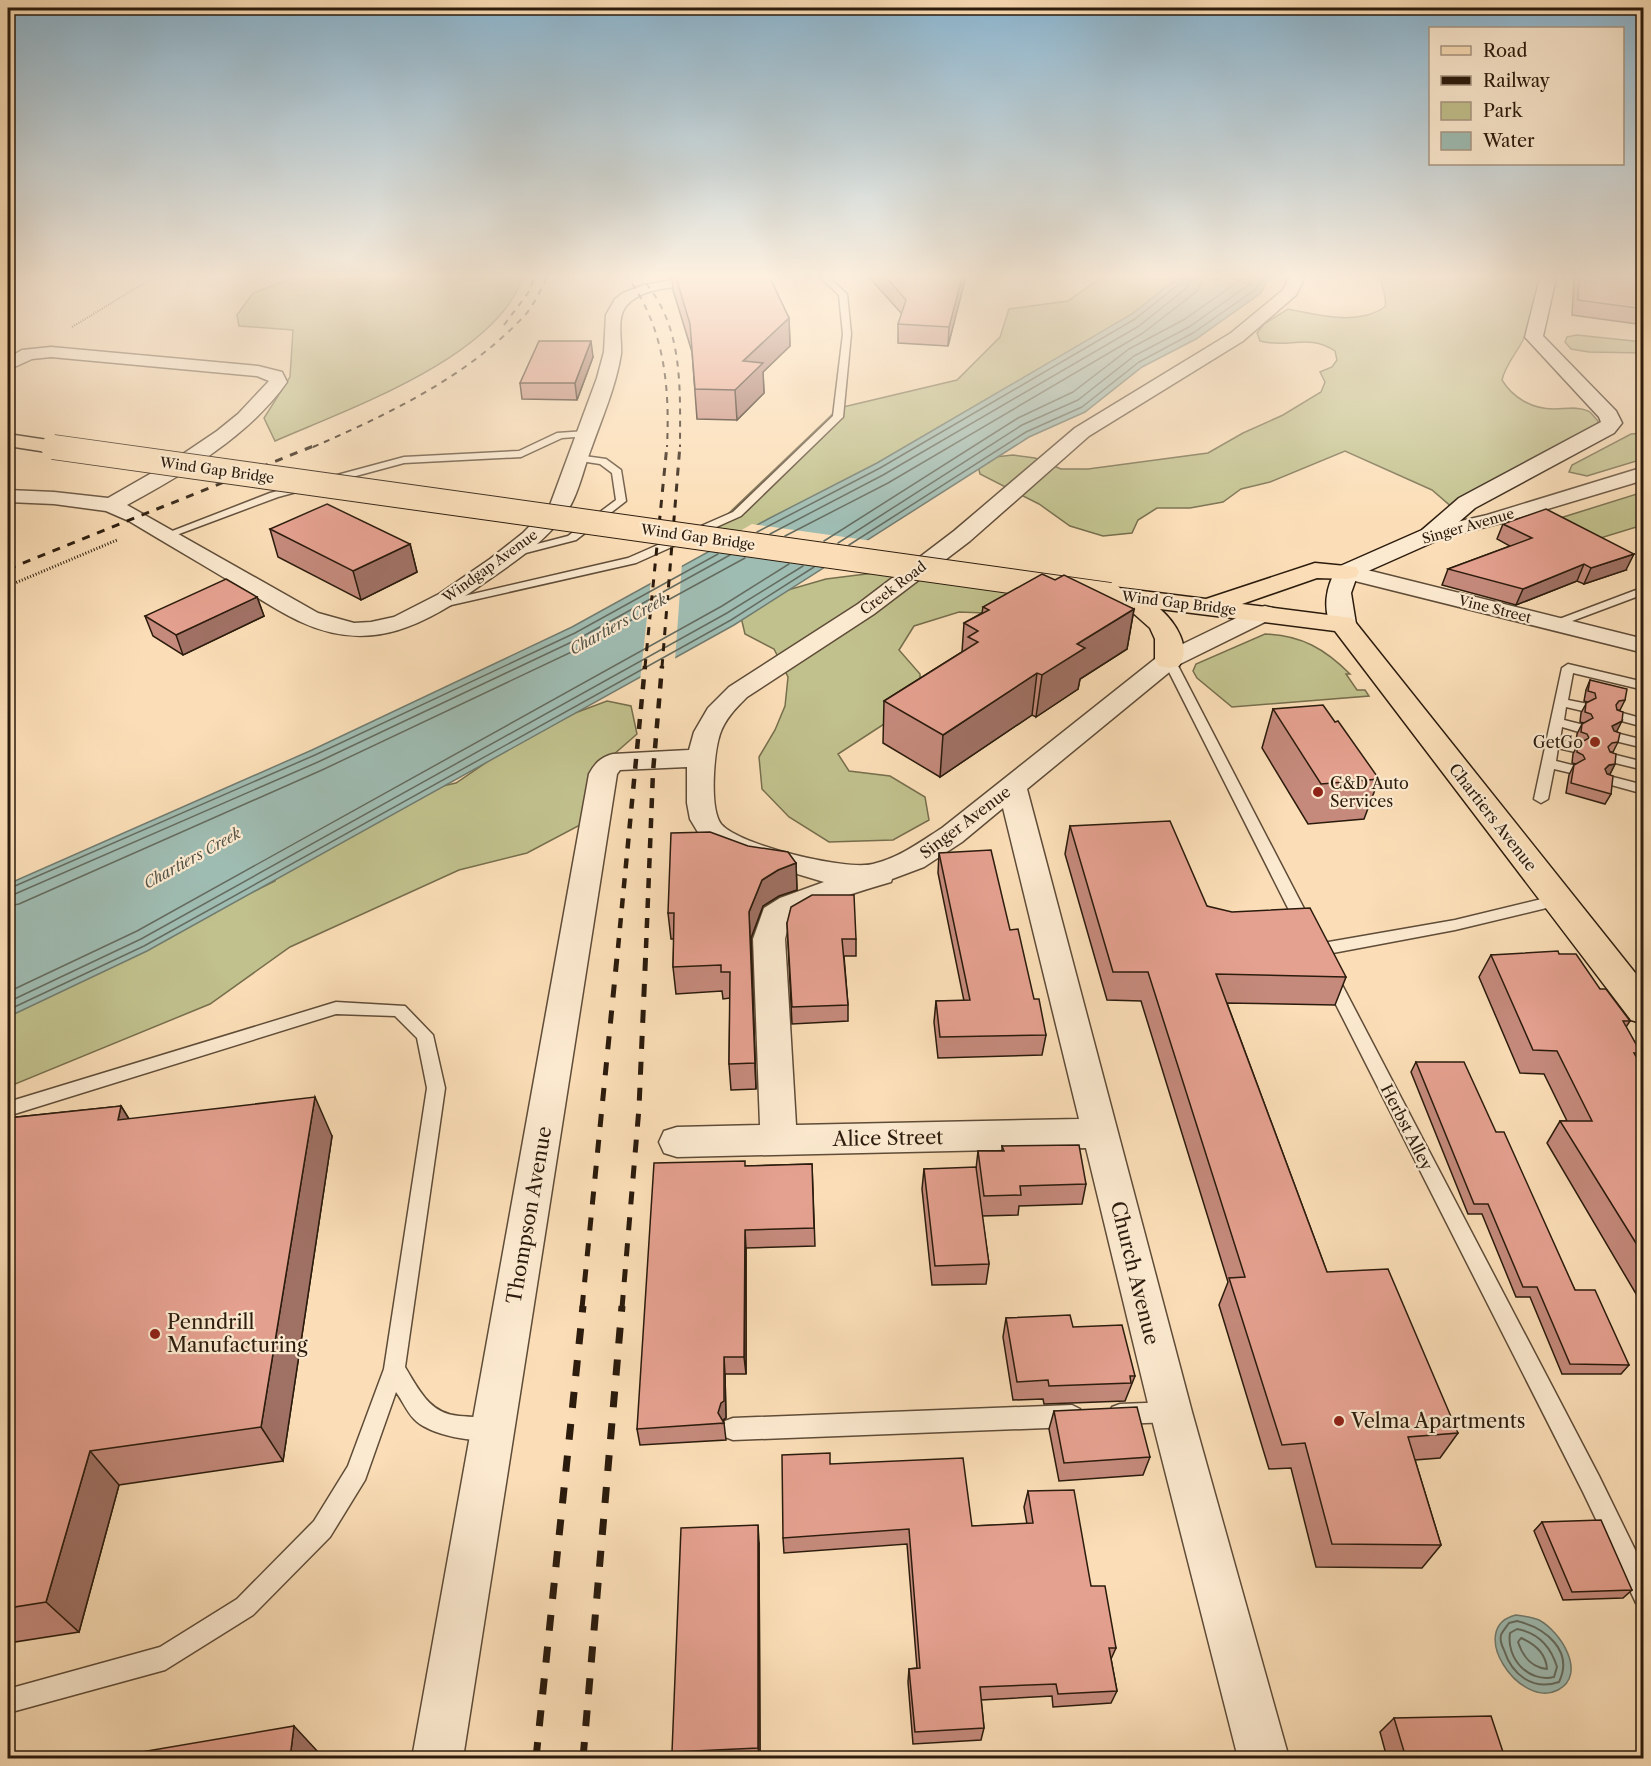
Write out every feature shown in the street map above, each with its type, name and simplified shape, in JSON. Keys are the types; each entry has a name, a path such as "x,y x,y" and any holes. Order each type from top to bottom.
{"main road":[{"name":"Wind Gap Bridge","path":"8,440 1120,596 1343,624"},
{"path":"1208,606 1315,570 1347,572"},
{"path":"1120,596 1157,619 1167,633 1171,645 1169,660"},
{"name":"Chartiers Avenue","path":"1343,624 1644,1010"}],"street":[{"path":"8,365 24,356"},
{"path":"100,356 258,371 276,376 278,382 239,421 155,482 111,505"},
{"name":"Windgap Avenue","path":"8,496 54,498 111,505 152,526 307,617 354,630 378,628 421,615 511,554 547,523 560,506 611,356"},
{"name":"Creek Road","path":"880,874 816,872 730,844 712,832 704,819 701,804 701,758 707,732 721,708 738,692 866,609 962,536 1082,432 1205,356"},
{"path":"1430,535 1467,503 1607,429 1612,423 1609,415 1553,356"},
{"name":"Singer Avenue","path":"1347,572 1430,535 1494,519 1644,473"},
{"path":"1343,624 1338,593 1347,572"},
{"name":"Vine Street","path":"1347,572 1644,646"},
{"name":"Singer Avenue","path":"779,1141 769,939 775,916 791,906 914,860 943,841 1169,660 1265,613"},
{"name":"Thompson Avenue","path":"437,1758 603,774 613,762 701,758"},
{"name":"Church Avenue","path":"1012,786 1171,1412 1264,1758"},
{"name":"Alice Street","path":"677,1142 1099,1133"}],"lane":[{"path":"435,606 632,561 737,514 838,417 845,356"},
{"path":"152,526 404,460 521,454 560,435 586,434"},
{"path":"511,554 572,538 621,501 617,472 603,461 577,459"},
{"path":"1552,624 1644,590"},
{"name":"Herbst Alley","path":"1169,660 1591,1484 1644,1595"},
{"path":"1541,799 1568,668 1644,686"},
{"path":"1561,702 1583,707"},
{"path":"1619,716 1644,723"},
{"path":"1557,722 1578,728"},
{"path":"1616,737 1644,744"},
{"path":"1553,741 1575,748"},
{"path":"1612,758 1644,766"},
{"path":"1549,763 1570,769"},
{"path":"1609,780 1644,790"},
{"path":"1317,950 1455,925 1558,900"},
{"path":"8,1109 336,1008 399,1010 425,1035 436,1088 394,1369 357,1472 322,1529 245,1607 165,1658 8,1701"},
{"path":"394,1369 422,1413 448,1426 493,1429"},
{"path":"733,1429 1171,1412"}],"path":[{"path":"8,586 87,551 152,526"}],"green space":[{"path":"291,356 451,356 418,377 379,396 275,441 264,418 290,377"},
{"path":"981,356 1097,356 756,548 706,535 839,408 957,380"},
{"path":"1336,356 1513,356 1502,380 1517,397 1538,407 1584,409 1598,421 1596,430 1453,508 1432,490 1345,451 1270,482 1241,489 1223,502 1190,508 1157,508 1138,520 1132,533 1103,536 1070,526 1039,504 980,474 978,466 986,458 1013,455 1035,458 1061,469 1088,469 1208,453 1243,433 1283,415 1321,392 1325,382 1320,372 1332,367 1337,360"},
{"path":"1643,433 1643,459 1587,476 1569,472 1572,465 1631,434"},
{"path":"1640,493 1643,494 1643,525 1581,544 1541,524"},
{"path":"882,572 1022,590 1012,614 959,612 914,626 899,650 920,674 921,700 838,754 849,771 890,776 925,797 929,820 893,840 829,842 789,817 762,789 759,757 775,730 785,706 788,677 774,649 745,634 740,613 753,600 826,579"},
{"path":"1265,634 1290,637 1312,645 1331,657 1350,674 1346,674 1357,690 1365,690 1369,696 1232,707 1197,678 1193,671 1196,664"},
{"path":"607,701 631,706 637,734 589,776 580,825 527,853 459,870 290,947 210,1004 8,1087 8,1006 167,935 275,881 283,853 406,794 456,783 506,749 575,713"}],"water":[{"name":"Chartiers Creek","path":"1059,356 1162,356 1142,367 1085,412 1029,437 734,625 147,951 8,1017 8,884 312,750 572,627 768,519 877,463"},
{"path":"1516,1615 1539,1620 1555,1633 1568,1653 1571,1674 1567,1683 1558,1690 1543,1693 1528,1688 1514,1678 1503,1664 1497,1649 1496,1635 1502,1622"}],"pier":[{"path":"752,524 873,541 829,568 709,549"},
{"path":"682,563 675,661 640,681 651,580"}],"building":[{"path":"532,356 585,356 575,383 520,383"},
{"path":"692,356 748,356 743,361 763,363 735,390 695,389"},
{"path":"327,504 410,544 353,571 270,529"},
{"path":"1546,509 1634,554 1591,568 1584,564 1523,589 1448,569 1532,538 1503,524"},
{"path":"1042,574 1055,580 1064,575 1134,609 1077,644 1085,648 1042,675 1037,673 943,735 884,701 978,642 968,637 978,631 964,623 989,610 983,607"},
{"path":"226,579 257,597 176,635 145,616"},
{"name":"GetGo","path":"1590,680 1627,689 1625,700 1619,701 1616,705 1617,710 1623,712 1622,721 1612,726 1614,731 1620,733 1618,742 1608,747 1610,752 1616,754 1615,764 1605,769 1607,774 1613,776 1611,794 1571,783 1574,765 1585,759 1577,752 1578,744 1589,738 1587,734 1581,732 1582,724 1593,718 1591,714 1585,712 1586,703 1596,698 1595,693 1588,691"},
{"path":"1323,705 1335,722 1338,721 1379,779 1321,784 1273,709"},
{"path":"1170,821 1207,906 1232,912 1310,908 1346,977 1216,974 1327,1272 1388,1269 1458,1433 1408,1437 1441,1545 1332,1544 1305,1443 1282,1445 1229,1278 1245,1277 1148,972 1113,972 1070,826"},
{"path":"710,832 748,846 788,852 796,863 762,880 749,912 755,1063 729,1064 730,972 721,972 721,965 673,967 674,913 668,913 671,833"},
{"path":"991,850 1010,930 1018,929 1034,999 1039,999 1046,1035 940,1037 936,1001 970,1000 939,853"},
{"path":"812,895 854,895 856,939 842,939 848,1005 792,1007 787,923 791,907"},
{"path":"1558,951 1559,954 1576,954 1600,989 1606,989 1630,1021 1623,1021 1641,1053 1634,1053 1644,1070 1644,1256 1560,1121 1592,1121 1557,1051 1533,1050 1491,955"},
{"path":"1416,1062 1464,1062 1496,1132 1504,1132 1575,1290 1595,1290 1629,1365 1570,1364 1537,1287 1523,1287 1488,1204 1474,1204"},
{"path":"315,1097 261,1427 90,1451 46,1602 8,1608 8,1118 121,1106 118,1120"},
{"path":"1079,1145 1086,1184 1020,1186 1021,1195 984,1196 978,1151 1004,1151 1002,1146"},
{"path":"745,1161 745,1166 812,1164 814,1228 745,1230 744,1357 724,1357 724,1401 718,1413 724,1423 637,1429 654,1163"},
{"path":"976,1167 989,1264 935,1266 924,1169"},
{"path":"1070,1315 1073,1327 1122,1325 1135,1376 1130,1376 1131,1383 1049,1386 1048,1380 1017,1382 1006,1318"},
{"path":"1137,1407 1150,1457 1064,1463 1054,1411"},
{"path":"830,1453 830,1464 963,1458 972,1526 1033,1523 1028,1491 1074,1490 1091,1586 1105,1586 1116,1648 1109,1648 1117,1691 1058,1694 1056,1684 980,1687 984,1728 915,1732 909,1669 920,1668 909,1529 783,1538 782,1455"},
{"path":"1601,1520 1632,1590 1572,1592 1542,1522"},
{"path":"758,1525 758,1748 672,1752 681,1528"},
{"path":"1491,1716 1505,1758 1406,1758 1394,1718"},
{"path":"294,1726 290,1758 106,1758"}],"railway":[{"path":"313,447 399,407 454,375 478,356"},
{"path":"662,356 667,401 667,447"},
{"path":"676,356 680,445"},
{"path":"8,569 316,445"},
{"path":"645,667 667,445"},
{"path":"662,667 680,445"},
{"path":"618,948 645,666"},
{"path":"646,948 653,772 662,666"},
{"path":"582,1308 618,947"},
{"path":"622,1308 639,1108 646,947"},
{"path":"536,1758 583,1306"},
{"path":"583,1758 622,1306"}],"place":[{"name":"GetGo","path":"1595,742"},
{"name":"C&D Auto Services","path":"1318,792"},
{"name":"Penndrill Manufacturing","path":"155,1334"},
{"name":"Velma Apartments","path":"1339,1421"}]}
